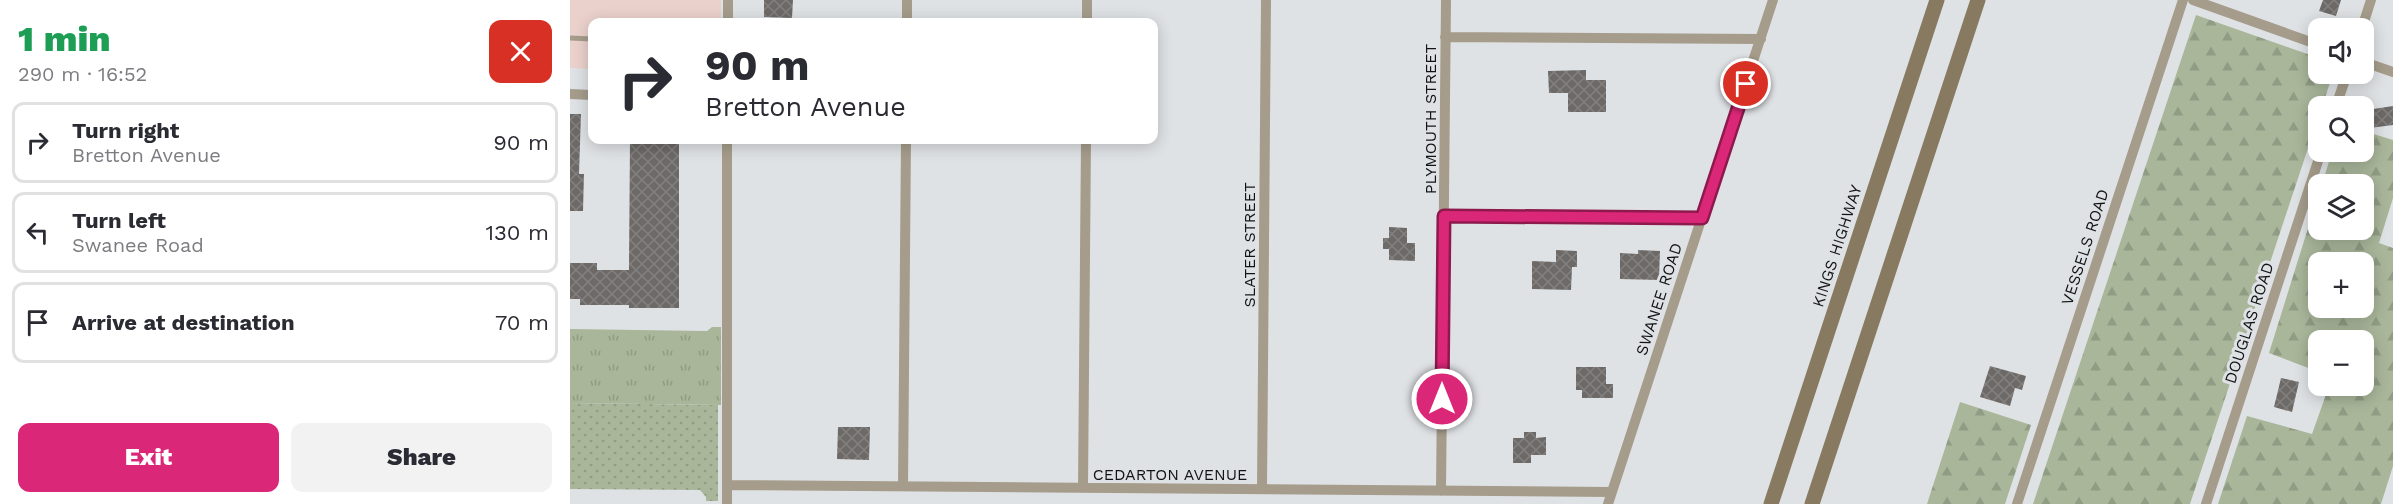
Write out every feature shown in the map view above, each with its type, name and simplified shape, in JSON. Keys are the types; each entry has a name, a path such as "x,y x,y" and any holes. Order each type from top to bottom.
{"main road":[{"name":"KINGS HIGHWAY","path":"1771,504 1937,0"},
{"path":"1812,504 1978,0"}],"street":[{"path":"728,0 728,18"},
{"path":"907,0 907,18"},
{"path":"1087,0 1087,18"},
{"name":"SLATER STREET","path":"1262,489 1266,0"},
{"name":"PLYMOUTH STREET","path":"1441,491 1446,0"},
{"name":"SWANEE ROAD","path":"1608,504 1773,0"},
{"name":"VESSELS ROAD","path":"2017,504 2182,0"},
{"path":"2193,0 2308,41"},
{"path":"2365,18 2371,0"},
{"path":"1445,37 1761,39"},
{"path":"2374,65 2393,72"},
{"path":"570,94 588,95"},
{"path":"727,504 728,144"},
{"path":"903,486 906,144"},
{"path":"1083,488 1086,144"},
{"name":"DOUGLAS ROAD","path":"2205,504 2318,162"},
{"path":"1444,216 1702,218"},
{"name":"CEDARTON AVENUE","path":"727,485 1611,492"}],"lane":[{"path":"570,38 588,39"}],"shaded area":[{"path":"570,0 721,0 721,18 588,18 588,69 570,68"}],"green space":[{"path":"2196,15 2308,54 2308,84 2330,84 2325,96 2308,96 2308,148 2190,504 2033,504"},
{"path":"2374,134 2393,140 2393,198 2379,243 2393,248 2393,466 2381,504 2218,504 2247,416 2312,434 2325,396 2374,396 2374,330 2308,330 2308,368 2269,353 2308,228 2308,240 2374,240 2374,174 2325,174 2329,162 2374,162"},
{"path":"712,327 721,327 721,405 570,403 570,329 707,331"},
{"path":"1960,402 2031,425 2005,504 1927,504"},
{"path":"570,403 718,405 718,501 706,501 706,497 700,490 570,489"}],"building":[{"path":"764,0 793,0 792,18 764,17"},
{"path":"2323,0 2341,0 2336,16 2319,11"},
{"path":"1586,70 1586,80 1606,80 1606,112 1568,112 1568,93 1549,93 1548,71"},
{"path":"2393,106 2393,125 2374,127 2374,109"},
{"path":"570,114 581,114 579,174 584,174 583,211 570,211"},
{"path":"630,144 679,144 679,308 580,305 580,299 570,299 570,263 597,263 597,270 629,270"},
{"path":"1389,227 1407,228 1407,243 1415,243 1415,261 1389,260 1389,249 1383,249 1383,238 1389,238"},
{"path":"1556,250 1577,251 1577,267 1572,267 1571,290 1532,289 1532,261 1556,262"},
{"path":"1638,250 1660,251 1659,280 1620,279 1620,253 1638,254"},
{"path":"1990,366 2026,376 2022,390 2015,388 2010,406 1980,397"},
{"path":"1576,367 1606,367 1606,384 1613,384 1613,398 1582,398 1582,390 1576,390"},
{"path":"2281,378 2299,382 2292,412 2274,407"},
{"path":"838,427 870,427 869,460 837,459"},
{"path":"1524,432 1536,432 1536,438 1546,437 1546,455 1531,455 1531,463 1513,463 1513,438 1524,438"}],"route":[{"path":"1442,399 1444,216 1702,218 1746,84"}]}
